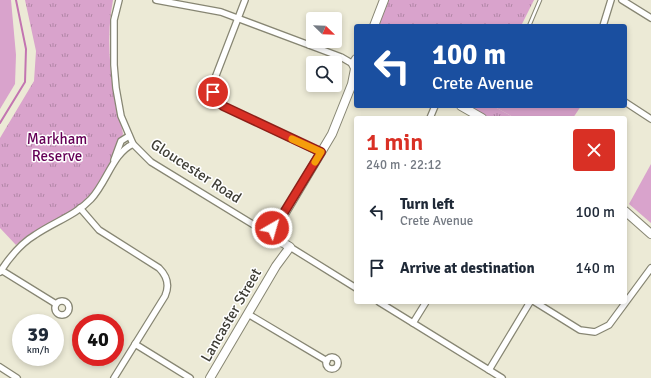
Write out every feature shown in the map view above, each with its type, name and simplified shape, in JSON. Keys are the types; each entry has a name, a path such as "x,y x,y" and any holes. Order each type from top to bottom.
{"street":[{"name":"Gloucester Road","path":"114,0 114,65 116,88 121,116 133,144 151,162 354,287"},
{"path":"114,13 118,0"},
{"path":"156,0 210,9 238,18 341,57 354,68"},
{"path":"245,0 213,84 213,92 217,100 230,110 321,152"},
{"path":"375,24 384,0"},
{"path":"604,24 611,0"},
{"path":"622,0 651,18"},
{"path":"270,235 332,134 354,72"},
{"path":"627,103 651,119"},
{"path":"464,108 478,116"},
{"path":"113,165 120,143 129,136"},
{"path":"56,304 1,271 16,251 29,239 80,208 102,185 122,151 133,144"},
{"path":"80,208 99,230 156,265 167,279 168,288 165,296 114,378"},
{"path":"627,213 651,234"},
{"name":"Lancaster Street","path":"210,378 289,246"},
{"path":"627,301 651,268"},
{"path":"383,304 502,378"},
{"path":"413,323 425,304"},
{"path":"489,370 529,304"},
{"path":"538,304 580,330 595,332 609,325 624,304"},
{"path":"248,314 327,360"},
{"path":"135,344 190,378"},
{"path":"0,367 17,378"}],"lane":[{"path":"530,24 540,0"}],"green space":[{"path":"0,0 11,0 16,55 15,84 0,109"},
{"name":"Markham Reserve","path":"25,0 113,0 109,40 111,68 116,108 123,134 105,173 86,199 78,206 23,239 16,245 0,228 0,138 34,81 36,51"},
{"path":"387,0 534,0 522,24 378,24"},
{"path":"472,108 497,108 511,116 486,116"},
{"path":"497,108 580,108 574,116 511,116"},
{"path":"651,164 651,223 629,204"}],"waterway":[{"path":"0,123 25,82 26,49 16,0"}],"slow traffic":[{"path":"292,139 321,152 315,162"}],"route":[{"path":"213,92 217,100 223,106 321,152 280,219 272,228"}]}
